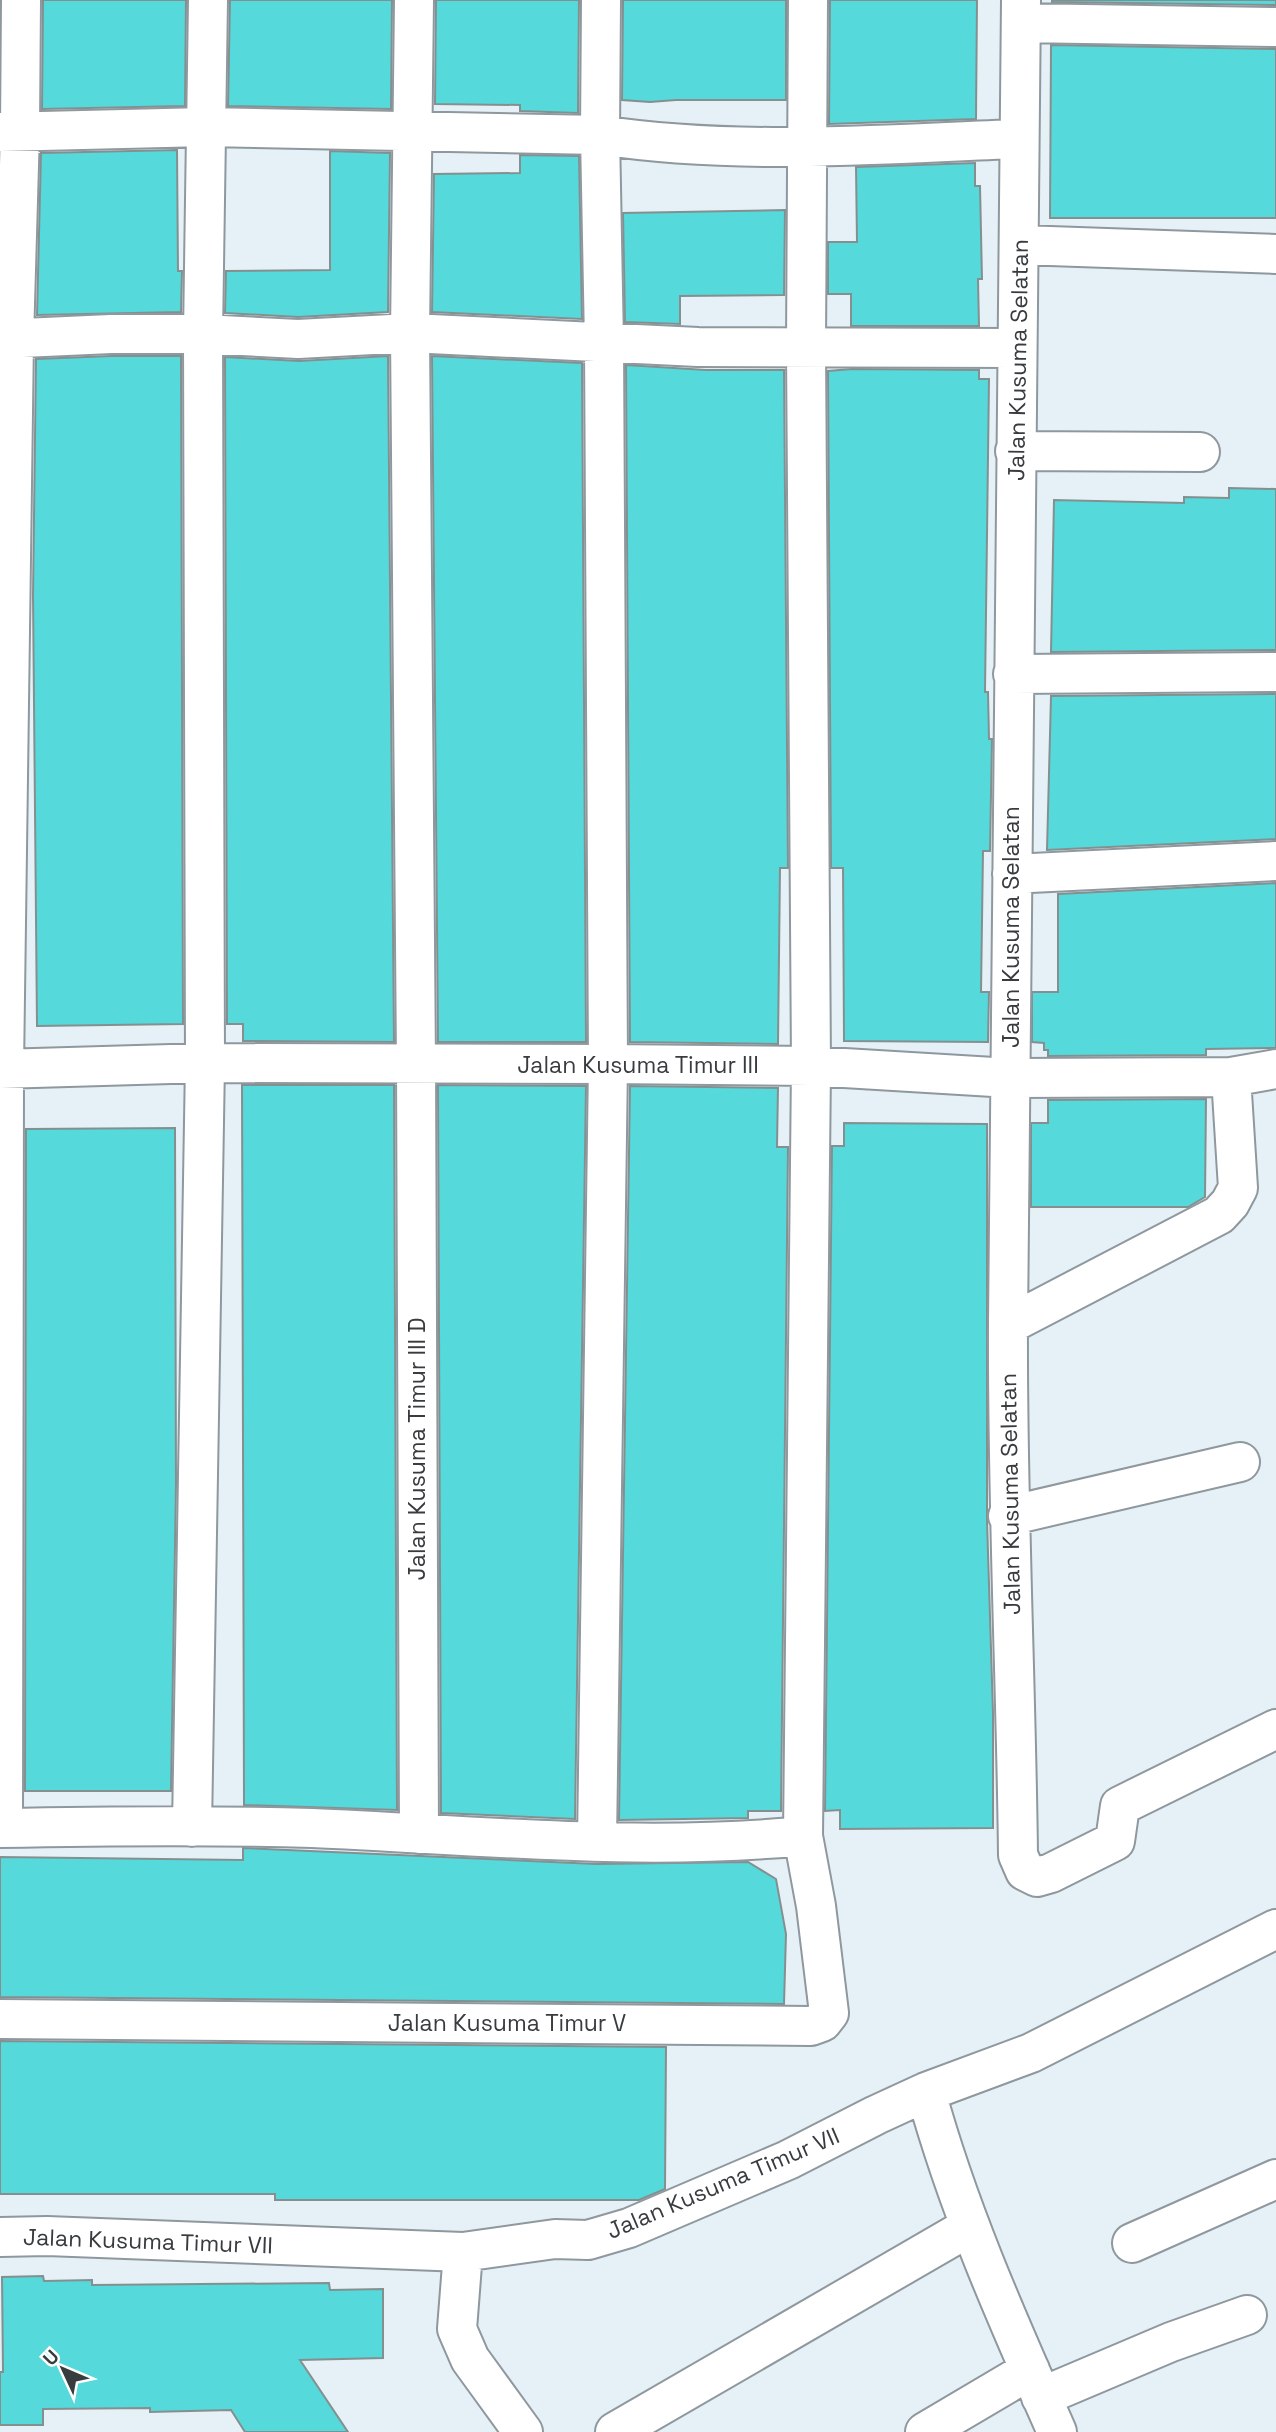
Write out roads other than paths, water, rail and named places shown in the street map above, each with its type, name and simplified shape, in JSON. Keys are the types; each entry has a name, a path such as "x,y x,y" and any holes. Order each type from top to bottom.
{"street":[{"path":"21,0 10,131 7,339 1,1828 142,1825 311,1828 597,1842 702,1843 803,1836 811,1066 806,348 808,0"},
{"path":"192,1827 205,1063 203,334 208,0"},
{"name":"Jalan Kusuma Timur III D","path":"414,0 410,333 419,1834"},
{"path":"597,1842 608,1064 601,0"},
{"path":"1021,12 1276,27"},
{"name":"Jalan Kusuma Selatan","path":"1021,12 1021,245 1015,451 1013,674 1008,1516 1016,1711 1018,1854 1025,1871 1037,1877 1051,1873 1115,1841 1120,1806 1276,1729"},
{"path":"10,131 206,127 600,135 655,144 808,146 1019,139"},
{"path":"1021,245 1276,254"},
{"path":"7,339 111,334 203,334 298,339 410,333 698,347 1017,348"},
{"path":"1015,451 1200,452"},
{"path":"1013,674 1276,672"},
{"path":"1012,874 1276,861"},
{"name":"Jalan Kusuma Timur III","path":"2,1069 205,1063 608,1064 811,1066 1010,1078 1231,1077 1276,1069"},
{"path":"1008,1325 1219,1215 1230,1203 1238,1188 1231,1077"},
{"path":"1008,1516 1240,1462"},
{"name":"Jalan Kusuma Timur V","path":"0,2019 811,2026 822,2022 829,2013 816,1906 803,1836"},
{"name":"Jalan Kusuma Timur VII","path":"0,2237 47,2236 463,2252 555,2239 588,2240 629,2228 788,2160 926,2092 1031,2053 1276,1929"},
{"path":"926,2092 969,2227 1057,2432"},
{"path":"1132,2243 1276,2179"},
{"path":"615,2432 969,2227"},
{"path":"463,2252 457,2329 470,2359 523,2432"},
{"path":"925,2432 1036,2383 1171,2342 1247,2315"}]}
